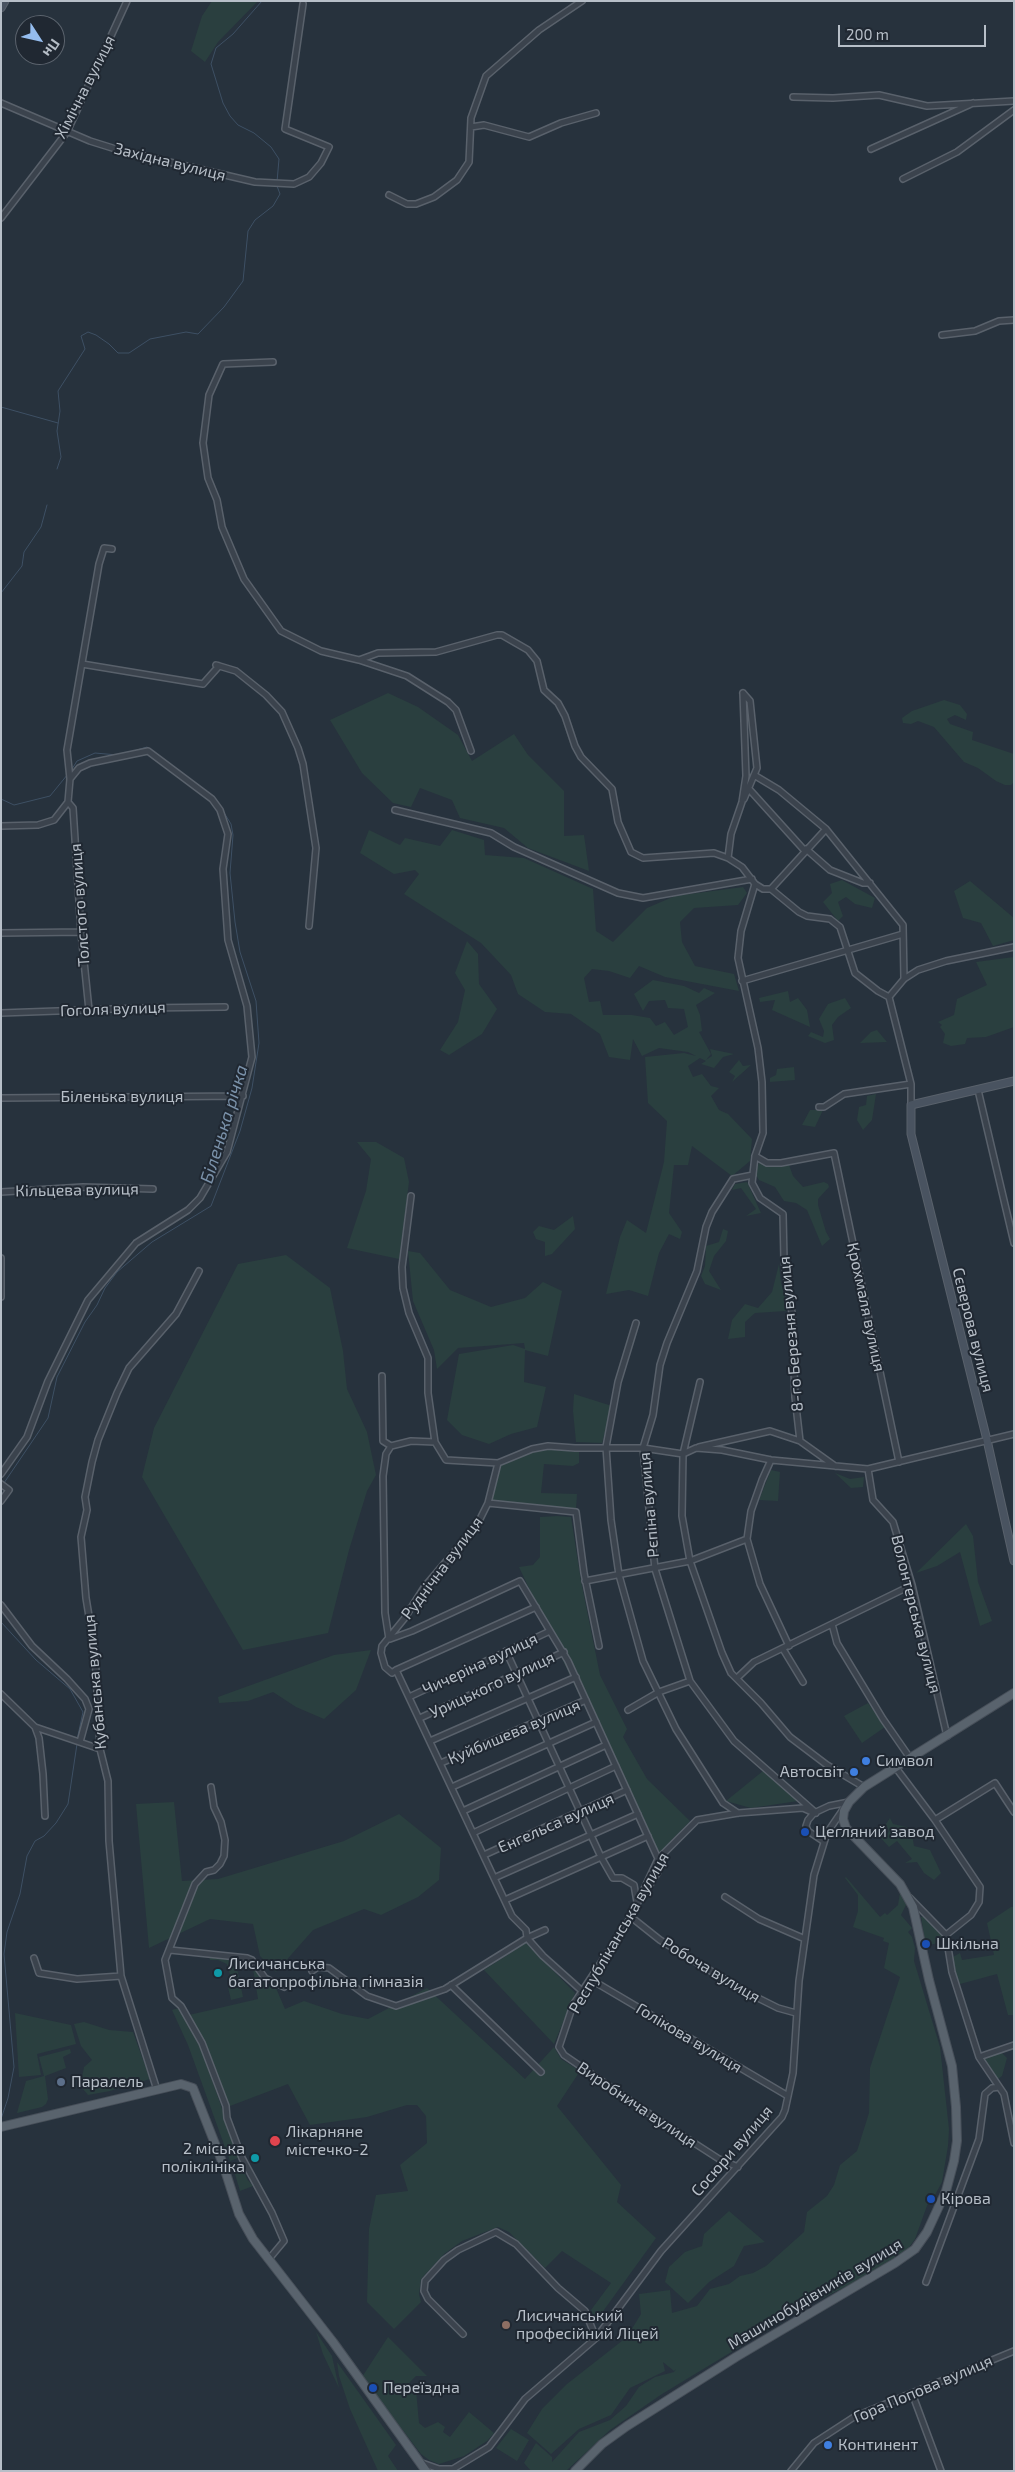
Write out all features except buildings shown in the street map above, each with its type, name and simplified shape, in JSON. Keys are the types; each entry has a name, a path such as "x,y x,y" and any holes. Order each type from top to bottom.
{"main road":[{"path":"1,8 5,1"},
{"path":"911,1105 1014,1081"},
{"name":"Сєверова вулиця","path":"911,1105 911,1134 987,1440 1014,1561"},
{"name":"Сосюри вулиця","path":"849,1802 864,1787 1014,1693"},
{"name":"Машинобудівників вулиця","path":"575,2471 602,2444 627,2426 895,2263 914,2249 927,2232 946,2191 957,2141 956,2087 921,1947 913,1907 900,1884 846,1828 843,1819 844,1811 849,1802"},
{"path":"1,2127 181,2084 188,2085 197,2095 239,2214 253,2239 426,2471"}],"street":[{"name":"Хімічна вулиця","path":"1,218 67,132 127,1"},
{"path":"389,195 402,203 416,204 434,197 457,180 469,162 470,127 473,107 486,76 539,30 582,1"},
{"name":"Західна вулиця","path":"1,103 67,132 122,151 254,182 294,184 309,177 321,163 329,147 285,129 302,4"},
{"path":"793,97 879,96 927,106 1014,101"},
{"path":"871,149 975,102"},
{"path":"903,179 957,152 1014,110"},
{"path":"470,127 484,125 529,138 561,123 596,112"},
{"path":"942,335 975,331 999,321 1014,320"},
{"path":"273,362 223,364 208,396 204,428 208,478 217,500 222,527 244,579 284,634 321,651 359,660 407,676 448,702 456,710 471,751"},
{"name":"Толстого вулиця","path":"89,1010 81,932 73,808 68,802 70,777 67,750 102,551 107,548 112,549"},
{"path":"359,660 378,652 436,652 489,636 502,636 528,650 538,661 542,684 562,710 581,757 612,789 618,822 630,852 643,858 714,853 728,858 742,867 763,889 771,889 798,912 807,916 830,919 840,927 855,973 878,992 889,997"},
{"path":"82,664 203,684 217,665 236,671 266,695 282,712 303,764 316,848 309,926"},
{"path":"728,858 731,834 757,768 750,701 743,692 746,776 742,802"},
{"path":"1,1474 27,1437 48,1381 88,1300 136,1243 188,1210 200,1198 227,1152 252,1057 247,1006 228,940 223,869 228,834 220,810 212,799 148,751 90,763 79,768 70,777"},
{"path":"754,775 800,806 826,829 904,925 904,980"},
{"path":"749,789 805,850 830,870 863,883 870,883"},
{"path":"1,826 38,825 54,820 68,802"},
{"path":"395,810 491,833 542,859 627,895 643,898 754,881"},
{"path":"771,889 826,829"},
{"path":"753,1175 755,1156 763,1133 762,1082 758,1048 738,958 741,931 754,881"},
{"path":"1,933 81,932"},
{"path":"742,981 903,934"},
{"path":"889,997 904,980 918,970 946,961 1014,947"},
{"path":"889,997 911,1084 911,1105"},
{"name":"Гоголя вулиця","path":"1,1013 225,1007"},
{"path":"819,1107 824,1107 844,1094 911,1084"},
{"path":"978,1090 1014,1243"},
{"name":"Біленька вулиця","path":"1,1098 243,1096"},
{"name":"Крохмаля вулиця","path":"755,1156 767,1162 781,1163 834,1153 899,1462"},
{"name":"8-го Березня вулиця","path":"753,1175 752,1183 760,1198 783,1214 784,1260 792,1313 795,1396 800,1441"},
{"name":"Рєпіна вулиця","path":"753,1175 733,1178 712,1212 706,1227 697,1271 667,1342 660,1365 653,1415 643,1448 655,1569 690,1681 734,1741 815,1813"},
{"name":"Кільцева вулиця","path":"1,1192 82,1188 152,1189"},
{"path":"411,1196 402,1266 403,1288 409,1314 428,1358 428,1400 435,1442 446,1460 498,1463 532,1449 548,1446 643,1448 683,1454 696,1448 770,1430 800,1441 834,1466"},
{"path":"1,1258 1,1297"},
{"name":"Кубанська вулиця","path":"156,2090 121,1976 109,1841 108,1781 100,1749 95,1653 86,1598 81,1537 87,1510 85,1498 98,1440 129,1368 176,1314 199,1271"},
{"path":"636,1323 618,1382 606,1447 611,1520 619,1574 643,1661 676,1729 723,1803 738,1813"},
{"path":"382,1376 383,1441 390,1446 411,1441 435,1442"},
{"path":"700,1382 683,1454 682,1516 690,1561 730,1673 761,1703 790,1737 827,1765 864,1787"},
{"path":"696,1448 722,1450 771,1460 868,1469 1014,1434"},
{"name":"Руднічна вулиця","path":"390,1446 386,1454 383,1476 385,1613 390,1639"},
{"path":"771,1460 751,1511 747,1539 760,1584 789,1646"},
{"name":"Руднічна вулиця","path":"390,1639 425,1586 477,1525 488,1503 498,1463"},
{"name":"Волонтерська вулиця","path":"868,1469 873,1500 893,1522 912,1585 947,1736"},
{"path":"1,1484 9,1490 1,1501"},
{"path":"488,1503 576,1512 585,1581 599,1646"},
{"path":"585,1581 690,1561 747,1539"},
{"path":"536,1607 392,1673 385,1667 381,1653 382,1646 390,1639 412,1631 520,1581 564,1652 658,1859"},
{"path":"737,1678 754,1662 912,1585"},
{"path":"1,1605 32,1646 85,1699 89,1709 80,1742"},
{"path":"832,1624 837,1643 883,1719 910,1758"},
{"name":"Чичеріна вулиця","path":"409,1697 550,1631"},
{"path":"783,1649 803,1682"},
{"path":"506,1651 590,1836 612,1878 622,1878 634,1885 638,1903"},
{"name":"Урицького вулиця","path":"420,1718 564,1652"},
{"path":"396,1670 512,1916 526,1930 527,1938 582,1991"},
{"path":"430,1740 576,1677"},
{"path":"628,1710 659,1692 690,1681"},
{"path":"1,1694 35,1727 39,1738 45,1816"},
{"name":"Куйбишева вулиця","path":"441,1763 586,1700"},
{"path":"452,1787 596,1722"},
{"path":"35,1727 100,1749"},
{"path":"463,1811 606,1744"},
{"path":"473,1833 616,1766"},
{"path":"896,1768 980,1887 981,1894 972,1915 946,1935"},
{"path":"934,1820 995,1783 1014,1812"},
{"path":"211,1787 214,1806 221,1822 225,1840 224,1856 214,1870 206,1872 195,1884 165,1960 172,1998 180,2006 202,2043 226,2106 227,2118 242,2158 272,2213 284,2241 269,2259"},
{"name":"Енгельса вулиця","path":"484,1855 627,1790"},
{"path":"824,1841 811,1834 806,1826 815,1813 829,1806 849,1802"},
{"name":"Сосюри вулиця","path":"420,2462 439,2469 452,2470 489,2447 525,2399 596,2338 661,2251 782,2118 793,2073 796,2013 814,1875 824,1841 833,1823 849,1802"},
{"name":"Республіканська вулиця","path":"564,2056 560,2047 574,2005 631,1917 658,1859 697,1820 738,1813 803,1808 815,1813"},
{"path":"494,1878 638,1814"},
{"path":"505,1900 648,1836"},
{"path":"908,1896 946,1935 952,1972 979,2056 1004,2094 1014,2143"},
{"path":"725,1897 759,1919 805,1939"},
{"name":"Робоча вулиця","path":"631,1917 660,1940 742,1990 778,2008 796,2013"},
{"path":"312,1971 318,1967 329,1968 367,1996 396,2006 451,1985 527,1938 545,1930"},
{"path":"170,1950 247,1958 252,1960 266,1978 284,1987"},
{"path":"34,1958 39,1973 77,1979 121,1976"},
{"name":"Голікова вулиця","path":"590,1979 788,2096"},
{"path":"451,1985 541,2072"},
{"path":"979,2056 1014,2045"},
{"name":"Виробнича вулиця","path":"564,2056 686,2137 719,2158 738,2167"},
{"path":"926,2282 979,2139 984,2094 992,2088 999,2087"},
{"path":"462,2334 428,2299 424,2291 425,2281 444,2260 458,2250 496,2232 516,2244 558,2288 585,2311 596,2338"},
{"name":"Гора Попова вулиця","path":"791,2471 814,2443 854,2417 1014,2351"},
{"path":"912,2393 941,2471"}],"green space":[{"path":"212,1 258,1 218,42 205,62 191,51 202,16"},
{"path":"388,693 418,707 458,735 472,761 514,734 528,755 564,791 564,836 584,835 589,871 528,848 504,828 460,818 452,800 420,788 411,807 393,803 362,773 330,720"},
{"path":"944,700 960,705 967,714 966,720 955,715 947,719 950,724 973,732 972,740 1014,754 1014,782 1011,785 1005,785 996,781 978,768 964,762 934,727 918,721 911,724 903,723 902,718 912,711"},
{"path":"369,830 400,845 405,838 440,846 452,830 484,840 485,855 524,858 593,889 596,931 613,942 647,908 675,896 743,887 747,893 738,905 694,908 680,922 682,942 695,966 734,974 739,991 665,977 639,966 630,978 609,971 592,969 584,978 589,1002 600,1001 603,1015 632,1015 650,1018 656,1026 665,1022 674,1035 688,1027 684,1009 668,1008 665,1000 649,1001 643,1011 634,994 653,980 684,986 699,993 704,988 715,993 696,1005 700,1015 702,1031 699,1032 711,1054 706,1060 712,1056 710,1049 734,1054 723,1057 714,1068 701,1064 706,1061 700,1058 688,1066 693,1077 702,1074 711,1086 719,1088 711,1096 719,1110 728,1114 752,1139 750,1161 732,1176 692,1146 688,1165 674,1165 669,1213 682,1232 680,1239 669,1234 659,1253 648,1296 629,1290 606,1294 620,1237 627,1220 646,1233 664,1162 667,1121 648,1103 645,1057 684,1053 696,1056 688,1052 659,1048 642,1056 633,1039 630,1060 609,1057 600,1034 571,1014 545,1012 518,994 511,975 481,943 404,894 419,874 415,870 394,874 360,853"},
{"path":"842,880 875,898 872,908 855,904 846,897 838,902 843,916 838,921 823,902 832,893 830,884"},
{"path":"970,881 1014,918 1014,940 993,946 981,923 963,918 954,891"},
{"path":"467,941 478,954 479,984 497,1009 482,1034 449,1055 440,1050 458,1022 465,990 455,973"},
{"path":"1014,957 1014,1027 986,1037 967,1038 965,1044 951,1046 943,1043 945,1034 940,1027 942,1025 938,1022 954,1015 957,999 987,985 976,962"},
{"path":"788,991 790,1002 798,998 807,1010 810,1027 772,1010 775,1000 760,1002 759,998"},
{"path":"845,998 851,1008 838,1017 832,1025 834,1040 825,1043 808,1036 811,1032 823,1037 824,1031 819,1019 828,1004"},
{"path":"877,1030 887,1042 860,1043 871,1032"},
{"path":"739,1060 743,1066 751,1065 732,1082 735,1076 729,1072"},
{"path":"794,1067 795,1080 770,1082 770,1078 776,1075 777,1069"},
{"path":"876,1094 872,1120 863,1130 857,1120 859,1107 866,1105 867,1096"},
{"path":"810,1110 823,1110 815,1127 802,1125"},
{"path":"357,1142 376,1142 404,1158 409,1182 399,1259 347,1248 366,1191 371,1159"},
{"path":"759,1163 775,1167 789,1165 793,1176 803,1187 824,1182 828,1184 829,1187 818,1199 826,1232 830,1239 822,1246 807,1210 796,1203 784,1201 775,1187 759,1180 755,1173"},
{"path":"747,1182 761,1213 746,1216 756,1209 741,1188 732,1190 735,1184"},
{"path":"573,1216 575,1229 552,1254 545,1256 545,1242 536,1239 533,1232 539,1226 554,1230"},
{"path":"723,1229 728,1231 726,1241 714,1256 709,1271 721,1290 705,1284 701,1276 705,1266 706,1246 719,1242"},
{"path":"408,1251 420,1253 450,1290 491,1307 525,1298 543,1282 562,1291 548,1356 525,1350 524,1382 546,1387 537,1427 511,1434 489,1444 462,1435 447,1420 459,1354 513,1345 525,1349 524,1343 458,1348 437,1369 434,1350 413,1301"},
{"path":"286,1255 330,1288 343,1351 347,1389 367,1432 376,1475 367,1491 349,1550 328,1633 243,1650 142,1477 154,1428 238,1264"},
{"path":"779,1264 781,1283 787,1302 786,1311 755,1313 745,1322 745,1337 728,1339 732,1320 745,1304 758,1308 772,1292"},
{"path":"574,1394 612,1406 602,1443 576,1442 573,1411"},
{"path":"548,1449 579,1452 579,1463 573,1466 544,1464 541,1493 577,1494 576,1509 491,1501 500,1465 532,1451"},
{"path":"771,1470 780,1472 778,1501 759,1500"},
{"path":"835,1473 850,1479 864,1477 863,1487 851,1488"},
{"path":"540,1517 571,1517 581,1581 600,1675 627,1729 623,1737 647,1779 690,1821 655,1857 519,1567 533,1565 540,1557"},
{"path":"966,1524 973,1536 978,1582 992,1621 980,1626 960,1552 937,1566 916,1573"},
{"path":"371,1650 356,1690 324,1719 296,1707 273,1692 248,1701 219,1703 218,1697 334,1655"},
{"path":"868,1703 885,1727 862,1743 844,1716"},
{"path":"763,1771 798,1801 751,1808 726,1801"},
{"path":"174,1802 182,1881 218,1879 344,1841 399,1814 441,1848 439,1880 418,1897 381,1915 364,1909 313,1930 276,1972 260,1956 253,1924 210,1919 149,1948 136,1804"},
{"path":"890,1818 893,1824 911,1828 914,1846 930,1850 941,1873 934,1880 924,1873 917,1862 905,1863 912,1859 897,1841 889,1847 880,1837 889,1832 886,1824"},
{"path":"846,1877 880,1917 885,1913 887,1915 898,1905 900,1892 907,1903 901,1915 912,1928 908,1932 912,1937 915,1948 914,1961 940,2047 949,2129 948,2146 942,2182 935,2195 928,2193 925,2202 928,2203 915,2239 907,2250 869,2275 809,2305 662,2394 610,2430 566,2471 531,2471 524,2463 536,2443 552,2457 552,2462 579,2432 610,2420 626,2406 639,2387 655,2377 674,2372 676,2369 674,2371 663,2362 665,2371 630,2388 611,2415 579,2429 551,2454 527,2433 542,2409 567,2384 627,2337 641,2314 639,2294 670,2290 672,2313 697,2306 710,2289 729,2284 740,2276 753,2273 766,2266 804,2232 807,2212 827,2196 834,2185 840,2165 857,2151 869,2113 870,2068 900,1977 884,1968 889,1943 883,1941 884,1938 853,1927 858,1911 858,1895"},
{"path":"1011,1907 1014,1907 1014,2015 1008,2015 997,1974 960,1984 956,1979 953,1957 960,1953 962,1960 994,1955 987,1923"},
{"path":"921,1917 924,1917 945,1937 946,1942 928,1945 927,1941 925,1941"},
{"path":"526,1943 575,1993 554,2044 484,1970"},
{"path":"209,1957 235,1959 243,1997 231,2000 228,1987 233,1985 227,1964 218,1960 210,1960"},
{"path":"252,1963 269,1985 276,1988 285,2009 304,2001 342,2014 368,2019 427,1988 525,2079 554,2047 561,2059 580,2071 557,2106 621,2185 617,2202 656,2238 596,2321 591,2310 611,2283 562,2251 545,2268 509,2232 498,2227 462,2241 444,2254 421,2279 419,2294 421,2302 394,2329 367,2302 369,2229 376,2195 408,2191 400,2165 427,2143 426,2116 417,2105 407,2105 367,2117 310,2125 288,2084 230,2106 227,2103 189,2015 258,1999"},
{"path":"179,2008 198,2041 223,2111 238,2158 230,2161 188,2045 172,2010"},
{"path":"15,2013 71,2025 76,2044 37,2054 41,2075 19,2077"},
{"path":"84,2022 109,2030 133,2032 150,2079 110,2091 88,2095 81,2083 84,2067 92,2060 81,2046 74,2024"},
{"path":"70,2049 71,2053 63,2057 66,2068 45,2076 48,2099 46,2104 42,2107 17,2113 26,2081 44,2076 39,2057"},
{"path":"1000,2051 1007,2058 1002,2076 998,2079 983,2057"},
{"path":"240,2162 247,2179 253,2186 240,2191 232,2164"},
{"path":"729,2211 765,2242 744,2246 734,2266 709,2282 688,2303 665,2282 669,2267 685,2252 702,2246 704,2234"},
{"path":"316,2332 332,2356 339,2388 323,2354"},
{"path":"388,2337 427,2376 416,2376 409,2383 416,2390 419,2423 425,2428 438,2422 445,2427 443,2432 450,2437 469,2412 494,2433 487,2441 464,2456 439,2464 421,2454 362,2377"},
{"path":"337,2362 396,2445 388,2456 398,2471 378,2471 350,2409 339,2376"},
{"path":"511,2429 529,2440 517,2461 496,2448"}],"waterway":[{"path":"262,1 233,34 216,48 211,64 223,103 230,116 238,125 254,133 271,147 279,159 277,182"},
{"path":"57,469 61,457 57,431 60,411 58,391 85,349 81,336 88,332 109,344 118,353 129,353 150,339 186,332 198,334 224,307 243,281 248,231 255,220 273,206 280,194 277,186"},
{"path":"1,407 58,423"},
{"name":"Біленька річка","path":"1,593 22,566 24,552 41,527 47,505"},
{"name":"Біленька річка","path":"130,752 147,747 150,749"},
{"name":"Біленька річка","path":"72,769 77,761 95,753 117,755"},
{"name":"Біленька річка","path":"167,762 206,791"},
{"name":"Біленька річка","path":"1,799 14,805 50,796 68,774"},
{"name":"Біленька річка","path":"4,1483 48,1418 57,1377 105,1288 117,1272 152,1242 211,1206 240,1131 252,1088 259,1043 256,1001 240,952 235,922 230,873 233,835 231,824 223,811"},
{"name":"Біленька річка","path":"1,1622 36,1660 70,1689 83,1712 77,1740"},
{"name":"Біленька річка","path":"1,2119 8,2098 14,2067 4,1954 7,1932 20,1894 27,1856 35,1841 44,1836 56,1823 68,1804 77,1744"}],"place":[{"name":"Символ","path":"866,1761"},
{"name":"Автосвіт","path":"854,1772"},
{"name":"Цегляний завод","path":"805,1832"},
{"name":"Шкільна","path":"926,1944"},
{"name":"Лисичанська багатопрофільна гімназія","path":"218,1973"},
{"name":"Паралель","path":"61,2082"},
{"name":"Лікарняне містечко-2","path":"275,2141"},
{"name":"2 міська поліклініка","path":"255,2158"},
{"name":"Кірова","path":"931,2199"},
{"name":"Лисичанський професійний Ліцей","path":"506,2325"},
{"name":"Переїздна","path":"373,2388"},
{"name":"Континент","path":"828,2445"}]}
